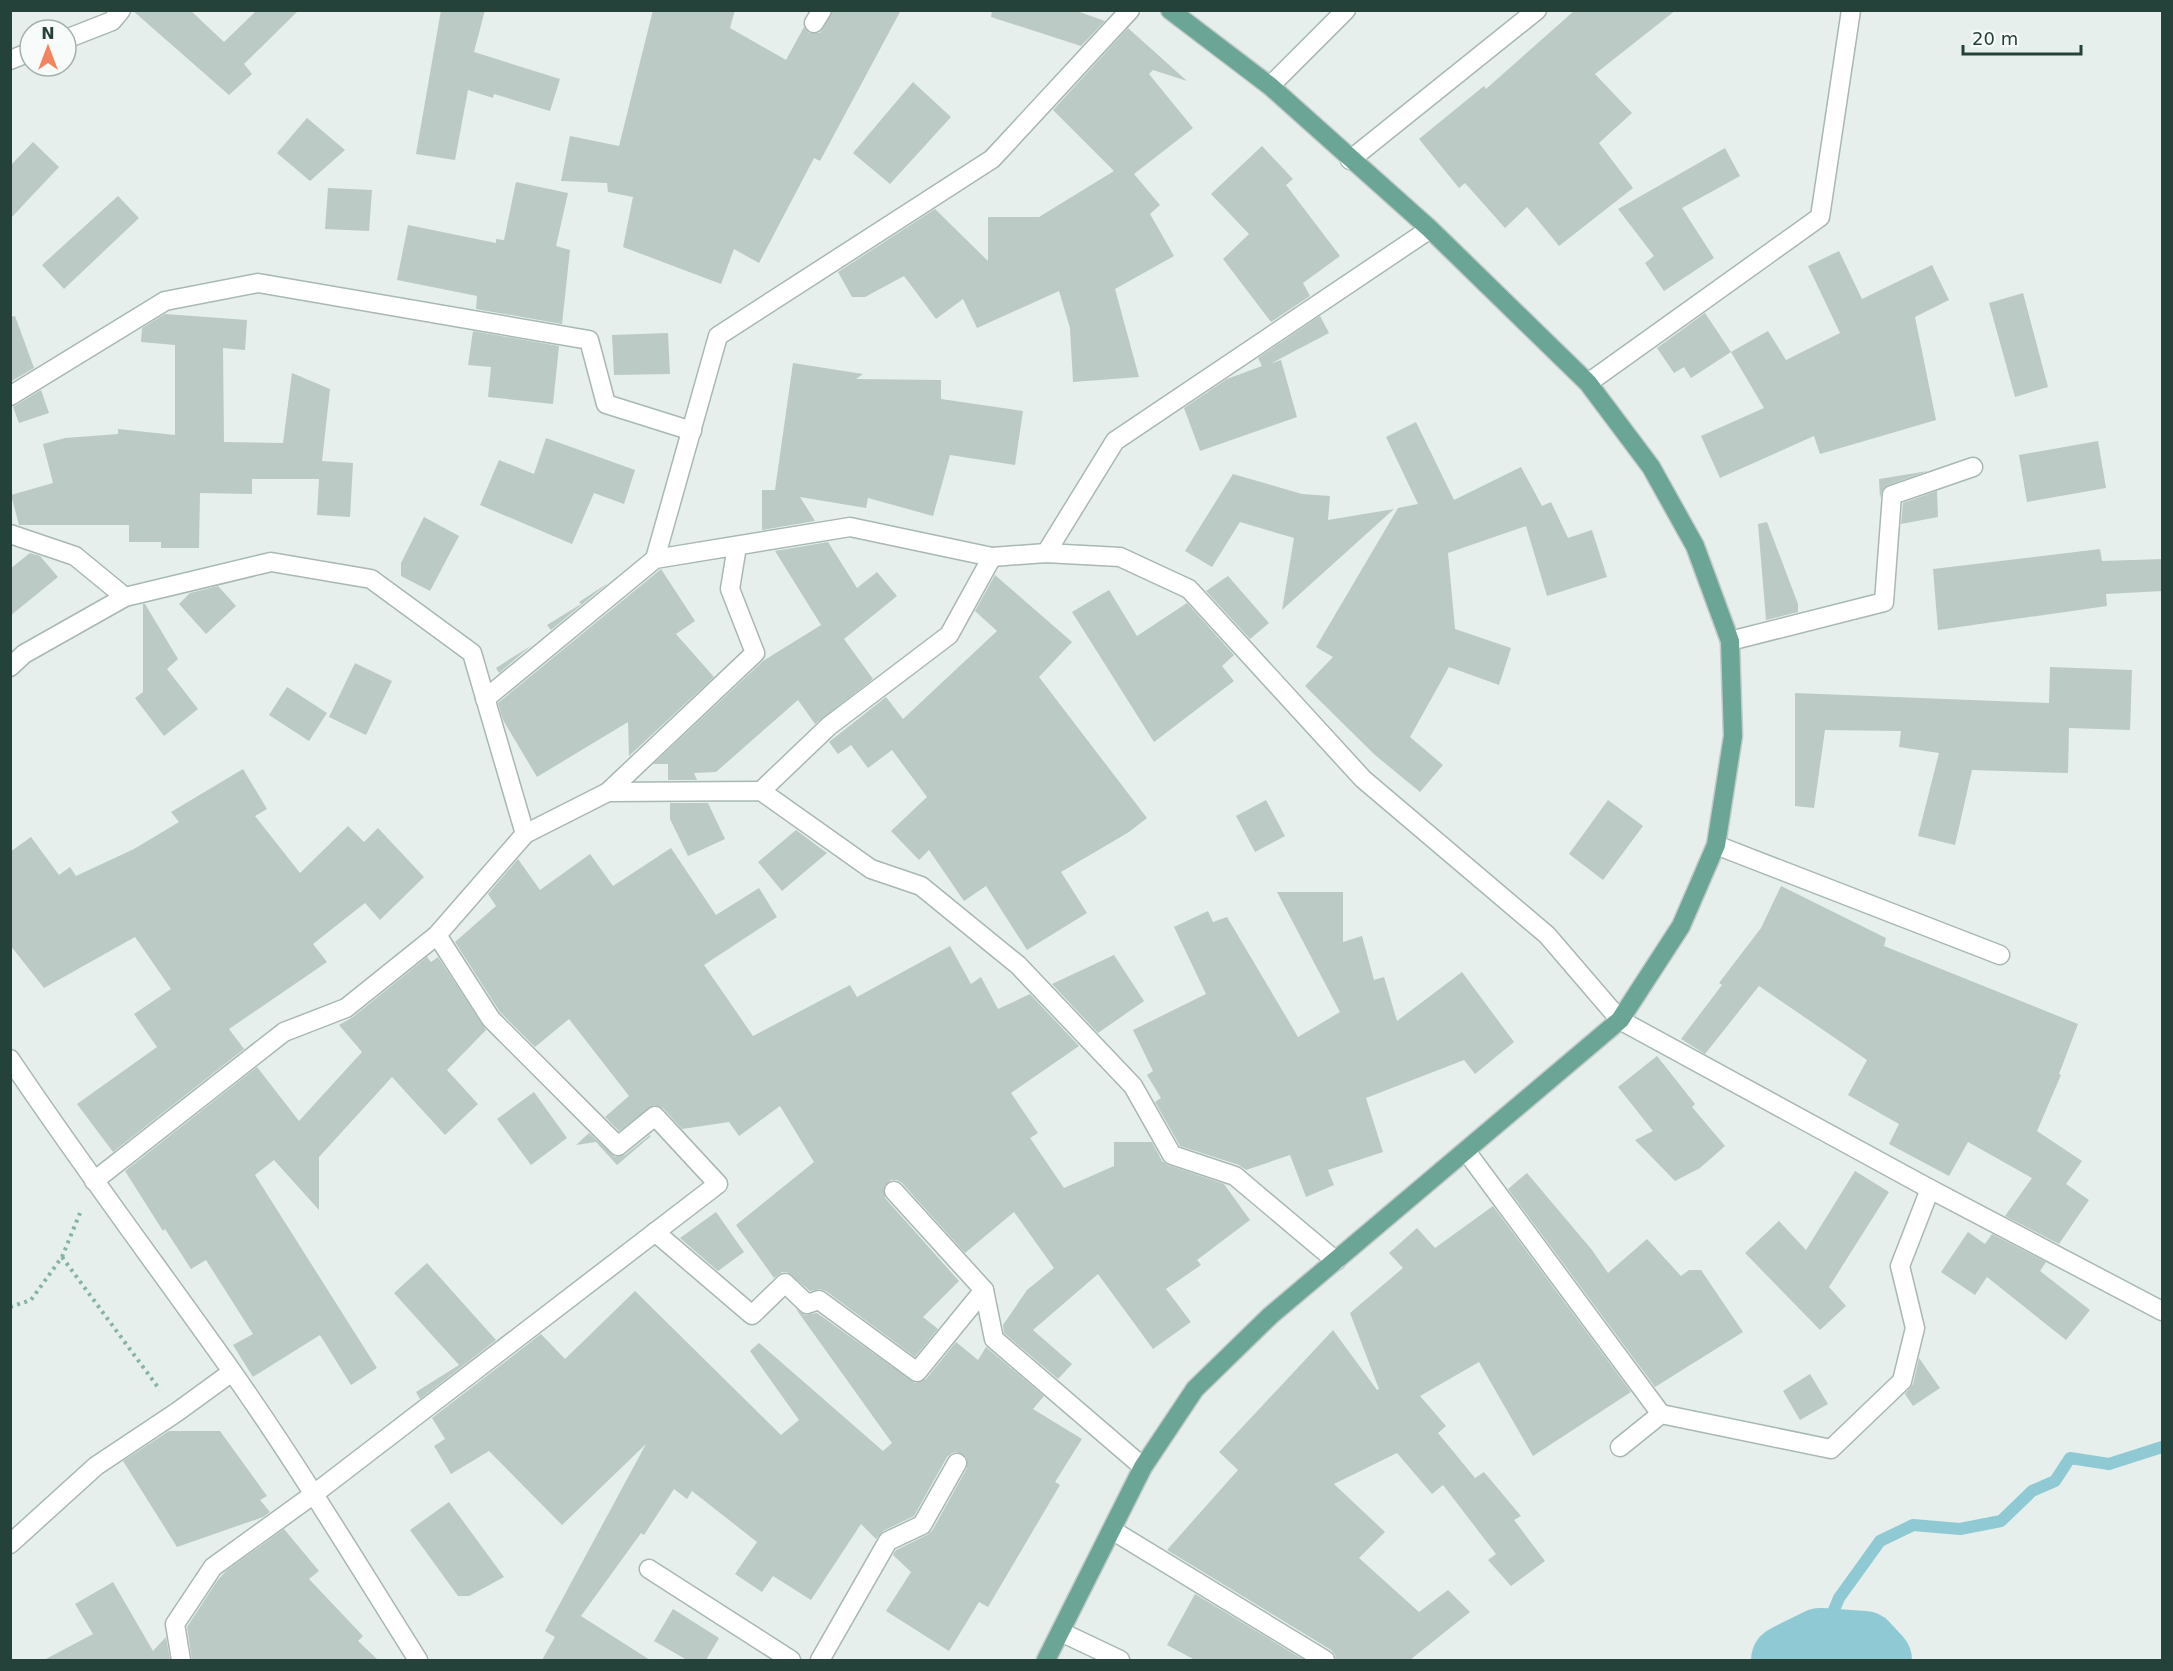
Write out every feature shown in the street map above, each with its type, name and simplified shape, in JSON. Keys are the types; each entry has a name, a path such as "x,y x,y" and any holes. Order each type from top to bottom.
{"main road":[{"path":"1046,1660 1143,1467 1195,1389 1270,1316 1620,1020 1681,926 1716,845 1733,736 1730,641 1695,546 1651,466 1588,383 1430,229 1350,160 1270,86 1170,10"}],"street":[{"path":"78,34 112,21 121,10"},
{"path":"655,559 718,336 992,159 1130,10"},
{"path":"1270,86 1346,10"},
{"path":"1350,160 1537,10"},
{"path":"1588,383 1820,217 1851,10"},
{"path":"1046,553 1115,441 1430,229"},
{"path":"10,396 165,301 258,283 589,340 606,405 692,431"},
{"path":"1730,641 1884,602 1892,495 1973,466"},
{"path":"485,699 655,559 850,527 992,557 1046,553 1120,557 1189,589 1363,779 1547,935 1620,1020 1930,1189 2163,1311"},
{"path":"10,534 75,556 125,597"},
{"path":"94,1181 284,1032 346,1008 437,935 525,834 608,792 755,653 730,589 736,546"},
{"path":"761,791 829,726 950,635 992,557"},
{"path":"10,667 24,654 125,597 271,562 370,579 472,653 525,834"},
{"path":"608,792 761,791 871,869 921,886 1018,965 1134,1086 1172,1155 1235,1176 1336,1261"},
{"path":"1716,845 2000,955"},
{"path":"181,1660 175,1624 213,1567 314,1494 717,1184 655,1116 618,1146 491,1019 437,935"},
{"path":"10,1059 94,1181 232,1372 314,1494 418,1660"},
{"path":"1466,1151 1661,1414 1831,1449 1902,1381 1916,1328 1900,1266 1930,1189"},
{"path":"894,1191 984,1290 994,1339 1143,1467"},
{"path":"655,1232 752,1315 785,1283 807,1304 819,1300 917,1372 984,1290"},
{"path":"10,1544 96,1466 232,1372"},
{"path":"1620,1447 1661,1414"},
{"path":"820,1660 888,1541 922,1525 957,1463"},
{"path":"1112,1530 1325,1660"},
{"path":"648,1569 761,1652 791,1660"},
{"path":"1060,1632 1119,1660"}],"path":[{"path":"10,1307 32,1300 62,1257 94,1181"},
{"path":"62,1257 177,1412"}],"building":[{"path":"132,10 190,10 224,42 257,10 299,10 244,64 252,74 229,95"},
{"path":"441,10 485,10 474,52 560,79 550,111 494,94 493,98 468,90 455,160 416,154"},
{"path":"653,10 735,10 730,28 786,60 804,27 809,33 820,33 833,10 901,10 820,161 814,158 759,263 734,249 721,284 623,247 633,197 608,192 607,183 561,181 570,136 619,146"},
{"path":"992,10 1074,10 1105,21 1081,46 991,17"},
{"path":"1575,10 1676,10 1595,74 1632,113 1599,143 1633,188 1559,246 1527,207 1505,228 1465,183 1459,188 1419,139 1484,86 1486,89"},
{"path":"1128,28 1187,81 1153,70 1149,74 1193,128 1134,174 1160,205 1150,214 1174,256 1115,289 1139,377 1073,382 1070,328 1059,291 977,328 963,299 936,319 904,276 865,297 852,297 838,272 935,209 988,261 988,217 1039,217 1114,171 1053,110"},
{"path":"913,82 951,117 890,184 853,153"},
{"path":"307,118 345,150 310,181 277,153"},
{"path":"33,142 59,167 10,219 10,166"},
{"path":"1262,146 1293,179 1286,185 1340,256 1303,283 1310,296 1271,322 1223,259 1249,234 1211,194"},
{"path":"1725,148 1740,176 1682,208 1714,258 1664,291 1645,263 1654,256 1618,209"},
{"path":"516,182 568,193 556,246 570,250 562,324 476,309 477,296 397,280 408,225 496,243 496,239 504,240"},
{"path":"328,188 372,190 369,231 325,229"},
{"path":"118,196 139,218 64,289 42,265"},
{"path":"1839,251 1862,299 1932,265 1949,300 1915,317 1936,420 1820,454 1814,436 1720,478 1701,436 1764,408 1731,352 1768,331 1786,360 1840,333 1808,266"},
{"path":"2023,293 2048,387 2015,397 1989,303"},
{"path":"1705,313 1731,352 1691,378 1684,367 1674,373 1657,348"},
{"path":"165,314 247,320 245,350 223,348 224,442 283,443 292,373 330,389 322,461 353,463 350,517 317,515 319,479 252,479 252,494 200,493 199,548 161,548 161,542 129,542 129,525 19,525 11,495 53,483 43,444 65,438 118,434 118,429 175,435 175,345 141,342 142,328"},
{"path":"15,316 34,368 10,382 10,317"},
{"path":"1320,316 1329,333 1270,364 1281,360 1297,417 1200,451 1184,408 1227,379 1262,366 1258,358"},
{"path":"473,331 559,346 553,404 488,397 491,367 468,365"},
{"path":"668,333 670,374 614,375 612,335"},
{"path":"793,363 863,374 856,379 941,380 941,399 1023,411 1015,465 950,455 933,516 868,498 866,508 800,497 815,521 762,530 762,490 775,490"},
{"path":"41,390 49,413 19,423 13,407"},
{"path":"1416,422 1454,500 1521,467 1542,506 1551,502 1568,538 1592,530 1607,577 1547,596 1526,526 1448,553 1455,629 1511,648 1499,685 1449,667 1410,737 1443,765 1420,792 1375,755 1305,686 1333,657 1316,647 1398,508 1418,504 1386,437"},
{"path":"546,438 635,470 624,504 594,493 572,544 480,505 499,460 534,474"},
{"path":"2098,441 2106,488 2027,502 2019,455"},
{"path":"1928,471 1888,485 1883,489 1880,498 1879,479"},
{"path":"1233,474 1302,494 1330,496 1328,520 1394,509 1282,610 1294,538 1240,522 1212,567 1185,551"},
{"path":"1937,491 1938,517 1901,524 1903,503"},
{"path":"424,517 459,536 430,591 401,576 401,563"},
{"path":"1767,522 1798,604 1798,612 1766,620 1758,524"},
{"path":"828,542 857,588 877,572 897,596 844,639 873,679 815,724 798,700 716,772 694,773 697,780 668,780 668,764 653,764 763,661 821,625 775,551"},
{"path":"2100,549 2102,561 2163,559 2163,591 2106,594 2107,606 1938,630 1933,569"},
{"path":"30,553 40,556 58,577 10,616 10,569"},
{"path":"661,569 695,621 676,634 714,677 629,756 628,722 537,777 503,720 498,703"},
{"path":"995,575 1072,642 1039,677 1147,818 1129,832 1061,872 1087,913 1027,950 986,886 964,901 929,850 919,860 891,831 927,797 892,750 868,768 851,745 838,754 829,742 886,697 903,719 997,631 975,611"},
{"path":"1228,576 1269,623 1250,639 1206,591"},
{"path":"608,583 551,630 547,625 581,604 579,602"},
{"path":"218,586 236,606 206,634 179,604 190,593"},
{"path":"1109,590 1137,636 1187,603 1234,655 1222,666 1234,681 1154,742 1072,612"},
{"path":"143,604 178,659 167,669 198,709 164,736 135,698 143,692"},
{"path":"532,645 499,673 496,668"},
{"path":"355,663 392,681 366,735 329,717"},
{"path":"2050,667 2132,670 2130,730 2069,728 2068,773 1972,770 1955,845 1918,836 1939,753 1899,747 1901,731 1825,730 1814,808 1795,806 1795,693 2049,703"},
{"path":"287,687 327,713 309,741 269,715"},
{"path":"243,769 267,809 255,816 300,873 348,826 364,842 378,828 424,877 380,920 365,903 313,944 327,962 229,1029 244,1049 113,1152 77,1104 157,1047 134,1014 171,989 135,937 44,988 10,945 10,852 31,837 59,875 70,867 76,876 134,849 179,822 171,812"},
{"path":"1266,800 1285,836 1255,852 1236,816"},
{"path":"1608,800 1643,826 1603,880 1569,854"},
{"path":"670,803 708,803 725,839 688,856 670,819"},
{"path":"796,830 827,853 782,891 758,862"},
{"path":"671,848 716,915 759,888 777,917 704,965 753,1036 850,985 857,997 950,946 971,984 981,977 998,1009 1030,994 1079,1046 1011,1093 1038,1133 1030,1138 1064,1188 1114,1166 1114,1142 1152,1142 1162,1161 1168,1165 1224,1184 1250,1220 1197,1260 1201,1265 1166,1289 1191,1322 1153,1349 1098,1274 1033,1330 1072,1364 1058,1379 1004,1333 1003,1325 1027,1290 1054,1268 1014,1212 965,1253 897,1180 891,1180 884,1187 885,1198 959,1281 923,1317 938,1329 915,1357 826,1291 820,1289 810,1291 787,1272 782,1272 774,1278 736,1225 814,1162 780,1106 739,1136 729,1122 682,1129 663,1108 654,1105 619,1131 605,1117 629,1096 569,1019 535,1047 500,1012 455,942 496,906 488,894 518,859 540,890 590,854 613,886"},
{"path":"1781,886 1886,938 1884,946 2078,1024 2059,1074 2061,1075 2037,1131 2082,1161 2066,1184 2089,1200 2059,1244 2005,1216 2032,1178 1968,1142 1949,1176 1889,1144 1899,1124 1848,1095 1867,1060 1759,986 1705,1054 1681,1039 1722,985 1719,983 1761,928"},
{"path":"1277,892 1343,892 1343,942 1362,936 1374,980 1384,977 1397,1021 1462,972 1514,1042 1475,1074 1464,1060 1366,1098 1383,1152 1328,1170 1334,1185 1306,1197 1290,1155 1246,1170 1239,1165 1180,1146 1155,1102 1161,1098 1147,1075 1153,1071 1133,1030 1206,994 1174,927 1208,911 1213,922 1227,917 1298,1037 1340,1012"},
{"path":"1114,955 1144,1001 1098,1033 1052,984"},
{"path":"427,957 431,962 438,957 486,1030 447,1070 478,1104 445,1135 392,1077 319,1157 319,1210 274,1160 255,1175 377,1368 351,1385 320,1335 253,1377 233,1345 253,1334 206,1260 191,1269 165,1229 163,1231 125,1171 257,1067 299,1121 362,1052 339,1025 353,1017"},
{"path":"1657,1056 1695,1104 1692,1107 1725,1146 1700,1168 1675,1181 1635,1140 1653,1131 1618,1087"},
{"path":"534,1092 567,1138 531,1165 497,1119"},
{"path":"589,1133 615,1157 625,1155 651,1136 617,1165 596,1142 576,1145"},
{"path":"1855,1171 1889,1192 1829,1287 1846,1306 1820,1330 1745,1253 1779,1221 1806,1250"},
{"path":"1527,1173 1592,1250 1608,1273 1647,1239 1681,1276 1689,1270 1701,1270 1743,1332 1655,1387 1508,1189"},
{"path":"1493,1206 1631,1392 1533,1456 1479,1362 1420,1396 1446,1426 1438,1433 1475,1478 1484,1472 1521,1516 1514,1520 1545,1561 1511,1586 1488,1560 1496,1554 1443,1485 1432,1494 1397,1453 1334,1484 1385,1532 1359,1558 1419,1612 1448,1590 1470,1612 1410,1660 1336,1660 1331,1650 1167,1550 1238,1470 1219,1452 1333,1330 1377,1390 1379,1389 1350,1313 1403,1268 1389,1253 1417,1228 1435,1248"},
{"path":"716,1212 744,1252 718,1271 680,1238"},
{"path":"1968,1232 1985,1244 1992,1234 2046,1262 2040,1271 2090,1310 2066,1340 1987,1277 1975,1295 1941,1272"},
{"path":"427,1263 496,1340 420,1399 416,1392 459,1365 394,1293"},
{"path":"635,1291 781,1435 799,1420 750,1351 759,1343 883,1451 892,1443 796,1309 805,1315 817,1313 915,1383 926,1379 956,1342 978,1360 986,1347 1044,1396 1033,1409 1082,1439 1055,1482 1060,1485 988,1607 979,1602 949,1651 886,1611 911,1572 893,1555 896,1550 932,1531 967,1468 966,1457 957,1452 947,1457 914,1516 883,1531 876,1539 861,1524 811,1600 773,1576 762,1592 735,1574 757,1542 692,1491 687,1499 674,1489 644,1535 641,1533 581,1616 650,1660 542,1660 555,1637 545,1631 646,1444 562,1525 489,1451 451,1474 434,1446 445,1439 432,1418 541,1334 565,1359"},
{"path":"1919,1358 1940,1388 1913,1406 1905,1394 1913,1384"},
{"path":"1810,1374 1828,1404 1800,1420 1783,1391"},
{"path":"169,1431 220,1431 267,1496 260,1500 270,1512 263,1517 177,1547 123,1461"},
{"path":"449,1502 504,1577 469,1596 458,1596 410,1530"},
{"path":"284,1529 319,1571 309,1579 363,1636 358,1641 378,1660 192,1660 187,1627 217,1581 226,1571"},
{"path":"113,1582 153,1651 166,1637 170,1660 44,1660 93,1634 75,1604"},
{"path":"1195,1594 1304,1660 1195,1660 1167,1645"},
{"path":"673,1609 719,1638 706,1660 687,1660 654,1641"}],"waterway":[{"path":"1820,1643 1839,1598 1880,1541 1913,1525 1960,1529 2001,1521 2032,1491 2055,1481 2070,1458 2109,1464 2162,1447"},
{"path":"1786,1660 1820,1643 1864,1646 1877,1660"}]}
